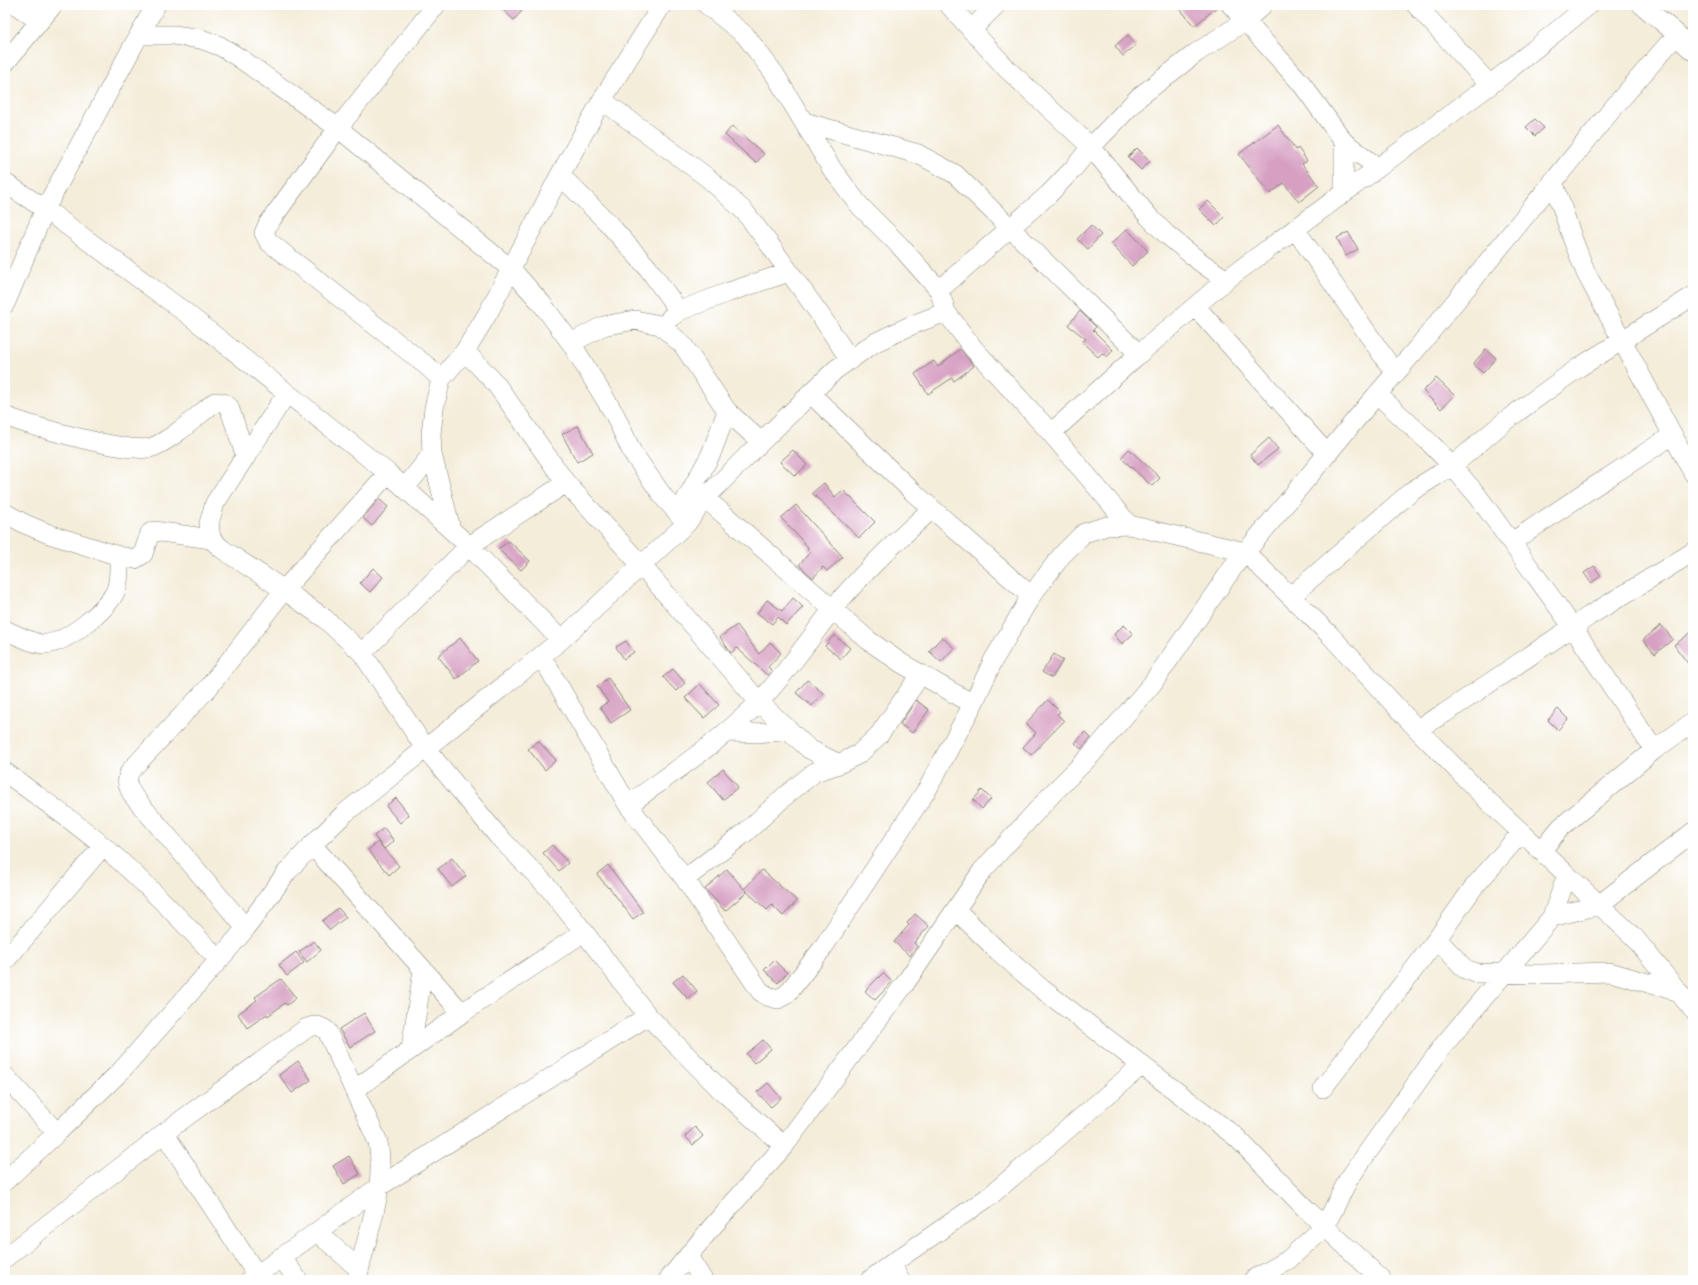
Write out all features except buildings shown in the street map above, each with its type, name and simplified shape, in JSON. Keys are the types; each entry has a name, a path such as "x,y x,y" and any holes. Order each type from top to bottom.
{"street":[{"path":"16,5 39,21"},
{"path":"5,63 53,5"},
{"path":"5,304 45,209 138,35 156,5"},
{"path":"436,5 338,128 268,224 264,233 270,242 427,366 441,379"},
{"path":"451,529 432,454 431,434 434,408 441,379 465,351 488,313 560,175 602,100 662,5"},
{"path":"707,5 744,35 774,73 832,170 860,206 900,246 938,290 946,312 973,348 1050,433 1129,525"},
{"path":"949,5 1007,69 1090,147 1149,217 1199,261 1226,280"},
{"path":"971,30 996,5"},
{"path":"1231,5 1301,83 1344,142 1377,167"},
{"path":"938,290 1048,195 1073,169 1090,147 1139,97 1196,53 1245,21 1263,5"},
{"path":"1416,5 1490,84"},
{"path":"1050,433 1138,354 1226,280 1490,84 1590,5"},
{"path":"668,1280 784,1146 904,986 982,871 1042,805 1091,755 1152,684 1245,552 1395,373 1614,107 1687,41 1642,5"},
{"path":"138,35 174,35 201,39 220,46 241,59 338,128 511,269 542,304 571,343 615,415 632,452 648,477 682,518"},
{"path":"602,100 708,178 739,207 767,240 850,360"},
{"path":"804,122 918,154 955,174 1138,354"},
{"path":"1344,142 1344,192"},
{"path":"560,175 607,222 648,268 679,311"},
{"path":"1553,181 1572,240 1586,273 1693,473"},
{"path":"5,183 45,209 186,313 388,473 469,546 561,640"},
{"path":"1295,229 1395,373"},
{"path":"660,324 679,311 789,272"},
{"path":"1291,596 1412,491 1452,466 1504,421 1578,368 1693,296"},
{"path":"1196,306 1327,454"},
{"path":"5,1181 57,1134 120,1072 246,928 287,872 345,813 425,748 542,657 561,640 642,566 682,518 705,498 835,370 874,343 912,325 946,312"},
{"path":"571,343 603,326 635,320 660,324 683,345 727,411 761,442"},
{"path":"465,351 496,384 566,483 642,566 759,702 809,749 839,764"},
{"path":"211,539 209,522 215,503 287,393"},
{"path":"810,393 932,509 1031,596"},
{"path":"1377,394 1452,466 1512,542 1572,626 1654,750"},
{"path":"5,416 20,422 76,438 139,449 152,448 179,431 215,402 223,403 229,408 246,457"},
{"path":"682,518 711,454 727,411"},
{"path":"1512,542 1673,436"},
{"path":"404,488 432,454"},
{"path":"246,928 134,796 128,788 126,780 130,771 209,687 284,590 388,473"},
{"path":"362,653 469,546 566,483"},
{"path":"705,498 868,640 901,663 974,704"},
{"path":"628,805 727,732 759,702 785,672 833,610 871,566 932,509"},
{"path":"5,513 25,524 49,534 119,556 135,559 139,558 143,554 150,533 154,531 211,539 222,549 324,618 362,653 425,748 498,836 548,887 648,1016 721,1090 784,1146"},
{"path":"542,657 628,805 685,879 760,991 767,996 778,999 787,994 822,950 928,788 974,704 994,659 1031,596 1062,555 1084,534 1107,526 1129,525 1245,552 1329,634 1417,729 1490,804 1635,938 1693,1010"},
{"path":"1417,729 1445,713 1572,626 1693,552"},
{"path":"5,630 44,645 55,642 77,631 103,607 115,591 119,580 119,556"},
{"path":"685,879 746,832 785,796 815,772 839,764 859,754 879,735 921,674"},
{"path":"1541,851 1561,827 1654,750 1693,722"},
{"path":"727,732 758,732 788,729"},
{"path":"809,749 815,772"},
{"path":"5,772 103,846 176,914 219,960"},
{"path":"1323,1088 1437,939 1473,888 1521,832"},
{"path":"1552,917 1599,905 1693,832"},
{"path":"312,845 462,1013"},
{"path":"5,961 103,846"},
{"path":"1253,1280 1288,1260 1325,1226 1348,1180 1442,1047 1552,917 1567,875"},
{"path":"956,910 998,951 1042,989 1236,1137 1325,1226 1382,1280"},
{"path":"354,1090 462,1013 584,932"},
{"path":"1437,939 1465,968 1476,973 1503,974 1610,972 1679,992"},
{"path":"411,1049 424,970"},
{"path":"441,990 441,1028"},
{"path":"164,1133 254,1277 380,1186 648,1016"},
{"path":"5,1258 164,1133 308,1028 316,1025 323,1027 327,1031 378,1142 381,1159 380,1186 358,1275"},
{"path":"870,1280 896,1272 990,1196 1142,1065"},
{"path":"5,1076 57,1134"},
{"path":"317,1232 358,1275"},
{"path":"688,1256 703,1280"},
{"path":"281,1257 298,1280"}]}
